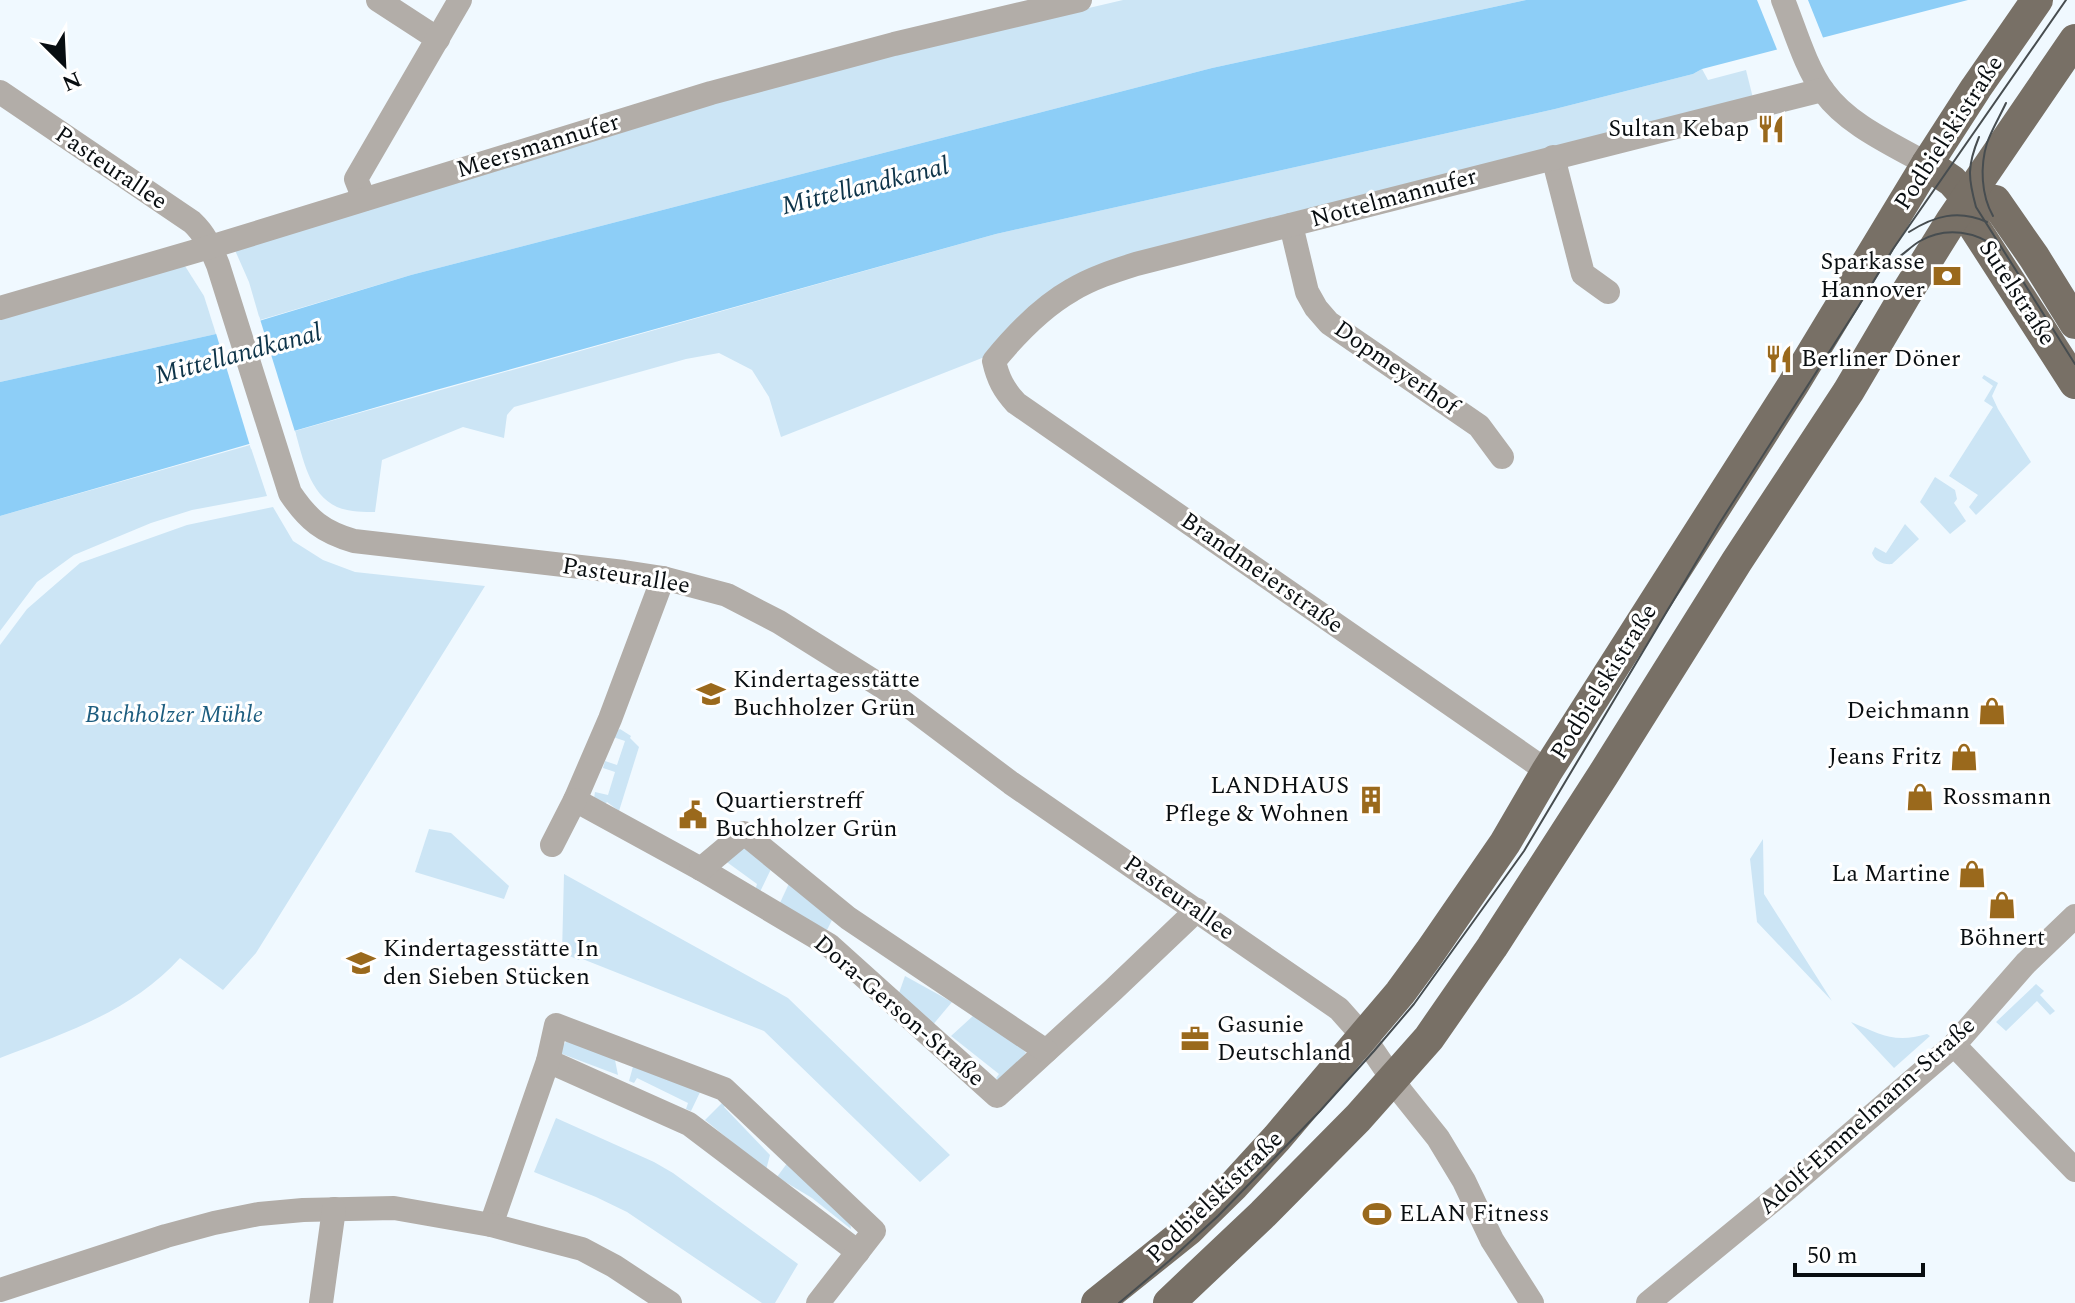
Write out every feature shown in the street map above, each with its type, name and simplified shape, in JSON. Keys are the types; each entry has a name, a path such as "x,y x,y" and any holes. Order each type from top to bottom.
{"main road":[{"name":"Podbielskistraße","path":"1097,1303 1188,1230 1234,1185 1400,993 1505,843 1547,771 1793,385 1927,164 2037,1"},
{"name":"Podbielskistraße","path":"1169,1303 1358,1118 1429,1038 1492,947 1848,392 1967,198 2075,40"},
{"name":"Sutelstraße","path":"1927,164 1952,181 1967,198 1975,228 2075,383"},
{"name":"Sutelstraße","path":"1967,198 1995,201 2075,323"}],"street":[{"path":"378,0 438,39"},
{"path":"364,199 356,179 460,0"},
{"path":"1783,0 1822,90 1836,106 1927,164"},
{"name":"Meersmannufer","path":"0,308 211,247 711,93 1069,1"},
{"name":"Nottelmannufer","path":"994,361 1018,332 1070,291 1095,278 1136,264 1822,90"},
{"name":"Pasteurallee","path":"0,92 200,230 211,247 290,493 300,508 324,530 354,541 663,578 727,595 779,622 886,689 1011,783 1339,1009 1363,1036 1438,1138 1464,1181 1492,1240 1532,1303"},
{"path":"1553,157 1583,274 1608,292"},
{"name":"Dopmeyerhof","path":"1291,225 1307,292 1322,316 1479,426 1502,457"},
{"name":"Brandmeierstraße","path":"994,361 1004,390 1016,403 1547,771"},
{"path":"552,845 610,719 663,578"},
{"name":"Dora-Gerson-Straße","path":"575,800 701,869 829,945 997,1096 1197,910"},
{"name":"Dora-Gerson-Straße","path":"701,869 744,833 848,918 1046,1051"},
{"name":"Adolf-Emmelmann-Straße","path":"1648,1303 1742,1227 1954,1045 2026,963 2075,916"},
{"path":"491,1225 548,1061 556,1025 724,1089 874,1231 818,1303"},
{"path":"1954,1045 2075,1170"},
{"path":"548,1061 689,1124 858,1252"},
{"path":"0,1290 214,1223 259,1214 394,1208 491,1225 582,1249 670,1303"},
{"path":"321,1303 334,1209"}],"green space":[{"path":"1123,0 1526,0 1212,68 411,275 260,320 249,282 234,248 590,138 863,61"},
{"path":"1702,69 1708,80 1746,70 1753,98 1135,257 982,358 781,437 769,397 752,370 719,353 686,359 514,407 507,415 504,438 463,427 382,460 375,512 342,509 327,501 308,474 295,431 996,234 1555,109 1693,74"},
{"path":"185,266 204,296 216,334 0,382 0,315"},
{"path":"1984,375 1998,383 1992,396 2031,462 1976,515 1969,507 1978,495 1949,476 1993,407 1984,401 1993,386 1982,378"},
{"path":"250,445 267,496 192,510 151,523 74,555 37,582 0,631 0,516"},
{"path":"1935,477 1955,490 1957,499 1954,503 1966,521 1950,534 1920,502"},
{"name":"Buchholzer Mühle","path":"273,507 293,541 323,560 355,572 485,586 256,953 223,990 180,958 141,992 119,1006 73,1029 0,1058 0,645 27,609 80,563 187,525"},
{"path":"1905,524 1919,539 1892,564 1877,560 1872,553 1875,547 1886,553"},
{"path":"620,729 631,736 639,747 619,811 607,802 605,804 594,798 595,792 608,795 615,772 603,768 605,761 617,765 625,741 613,737"},
{"path":"429,829 451,833 509,886 504,899 415,872"},
{"path":"1763,839 1764,894 1832,1001 1757,922 1750,859"},
{"path":"742,844 772,867 759,894 755,891 757,884 724,860"},
{"path":"564,874 788,998 950,1155 920,1182 764,1031 562,953"},
{"path":"792,877 832,920 827,930 779,905"},
{"path":"905,976 952,1002 931,1027 899,993"},
{"path":"2036,984 2044,991 2040,995 2055,1011 2050,1015 2037,1001 2006,1031 1996,1022"},
{"path":"974,1015 1007,1031 1026,1053 1000,1082 996,1078 999,1074 951,1036"},
{"path":"1851,1022 1896,1038 1930,1036 1894,1068"},
{"path":"571,1036 613,1050 618,1075 557,1052"},
{"path":"634,1063 703,1086 691,1111 686,1109 688,1103 637,1078 634,1083 629,1081"},
{"path":"725,1100 728,1103 724,1107 770,1155 766,1170 705,1120"},
{"path":"556,1118 673,1173 798,1264 775,1303 762,1303 627,1212 534,1172"},
{"path":"788,1162 849,1215 851,1229 812,1198 777,1177"}],"water":[{"name":"Mittellandkanal","path":"1526,0 1968,0 1555,109 996,234 436,390 0,516 0,382 216,334 411,275 1212,68"}],"pier":[{"path":"1757,0 1808,0 1824,40 1778,52"},
{"path":"259,316 296,435 251,449 215,330"}],"tram line":[{"path":"1119,1303 1218,1216 1320,1111 1414,1004 1524,851 1719,524 1893,249 2066,0"},
{"path":"1993,216 1984,190 1983,161 1989,138 2006,103"},
{"path":"1979,137 1970,172 1976,207 2075,364"},
{"path":"1909,232 1946,216 1966,216 1987,222"},
{"path":"1899,257 1930,236 1951,232 1981,238 2000,250"}],"place":[{"name":"Sultan Kebap","path":"1771,129"},
{"name":"Sparkasse Hannover","path":"1947,276"},
{"name":"Berliner Döner","path":"1779,359"},
{"name":"Kindertagesstätte Buchholzer Grün","path":"711,694"},
{"name":"Deichmann","path":"1992,711"},
{"name":"Jeans Fritz","path":"1964,757"},
{"name":"Rossmann","path":"1920,797"},
{"name":"LANDHAUS Pflege & Wohnen","path":"1371,800"},
{"name":"Quartierstreff Buchholzer Grün","path":"693,815"},
{"name":"La Martine","path":"1972,874"},
{"name":"Böhnert","path":"2002,905"},
{"name":"Kindertagesstätte In den Sieben Stücken","path":"361,963"},
{"name":"Gasunie Deutschland","path":"1195,1039"},
{"name":"ELAN Fitness","path":"1377,1214"}]}
